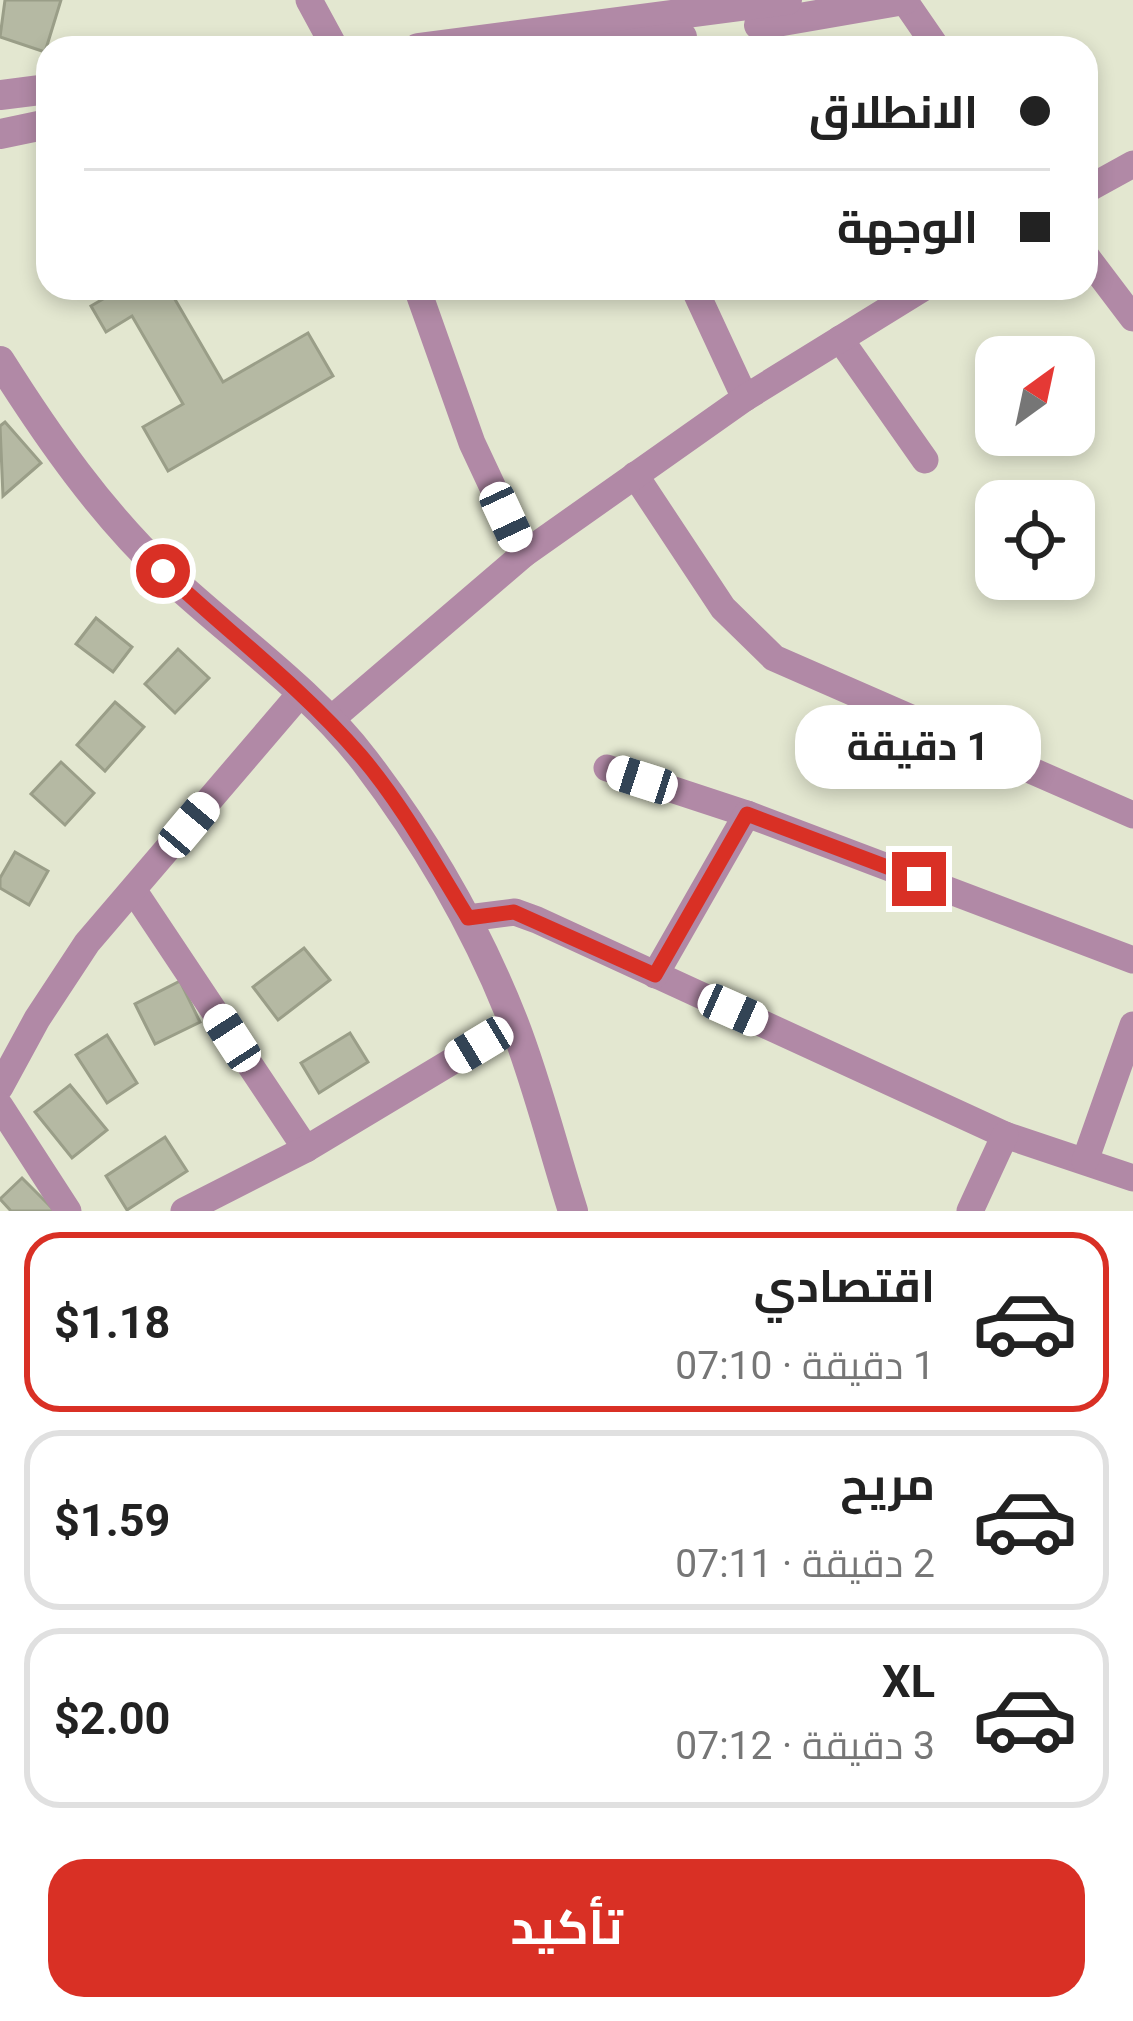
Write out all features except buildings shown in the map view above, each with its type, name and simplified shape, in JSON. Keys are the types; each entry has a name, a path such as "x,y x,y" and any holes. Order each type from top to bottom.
{"street":[{"path":"309,0 328,36"},
{"path":"648,36 787,0"},
{"path":"563,36 904,0 929,36"},
{"path":"0,95 36,90"},
{"path":"4,139 36,128"},
{"path":"1098,183 1133,164"},
{"path":"1098,272 1133,318"},
{"path":"429,300 472,443 524,554"},
{"path":"700,300 746,398"},
{"path":"329,721 524,554 746,398 903,300"},
{"path":"840,339 925,460"},
{"path":"0,361 63,454 126,532 329,721 364,760 420,838 468,918 514,1024 573,1211"},
{"path":"635,475 723,608 774,658 1133,815"},
{"path":"0,1087 87,944 300,694"},
{"path":"607,768 747,814 1133,960"},
{"path":"655,975 747,814"},
{"path":"134,891 306,1149"},
{"path":"468,918 514,912 1005,1135 1133,1178"},
{"path":"184,1211 306,1149 514,1024"},
{"path":"1085,1161 1133,1025"},
{"path":"0,1106 68,1211"},
{"path":"970,1211 1005,1135"}],"route":[{"path":"163,571 329,721 364,760 420,838 468,918 514,912 655,975 747,814 919,879"}]}
